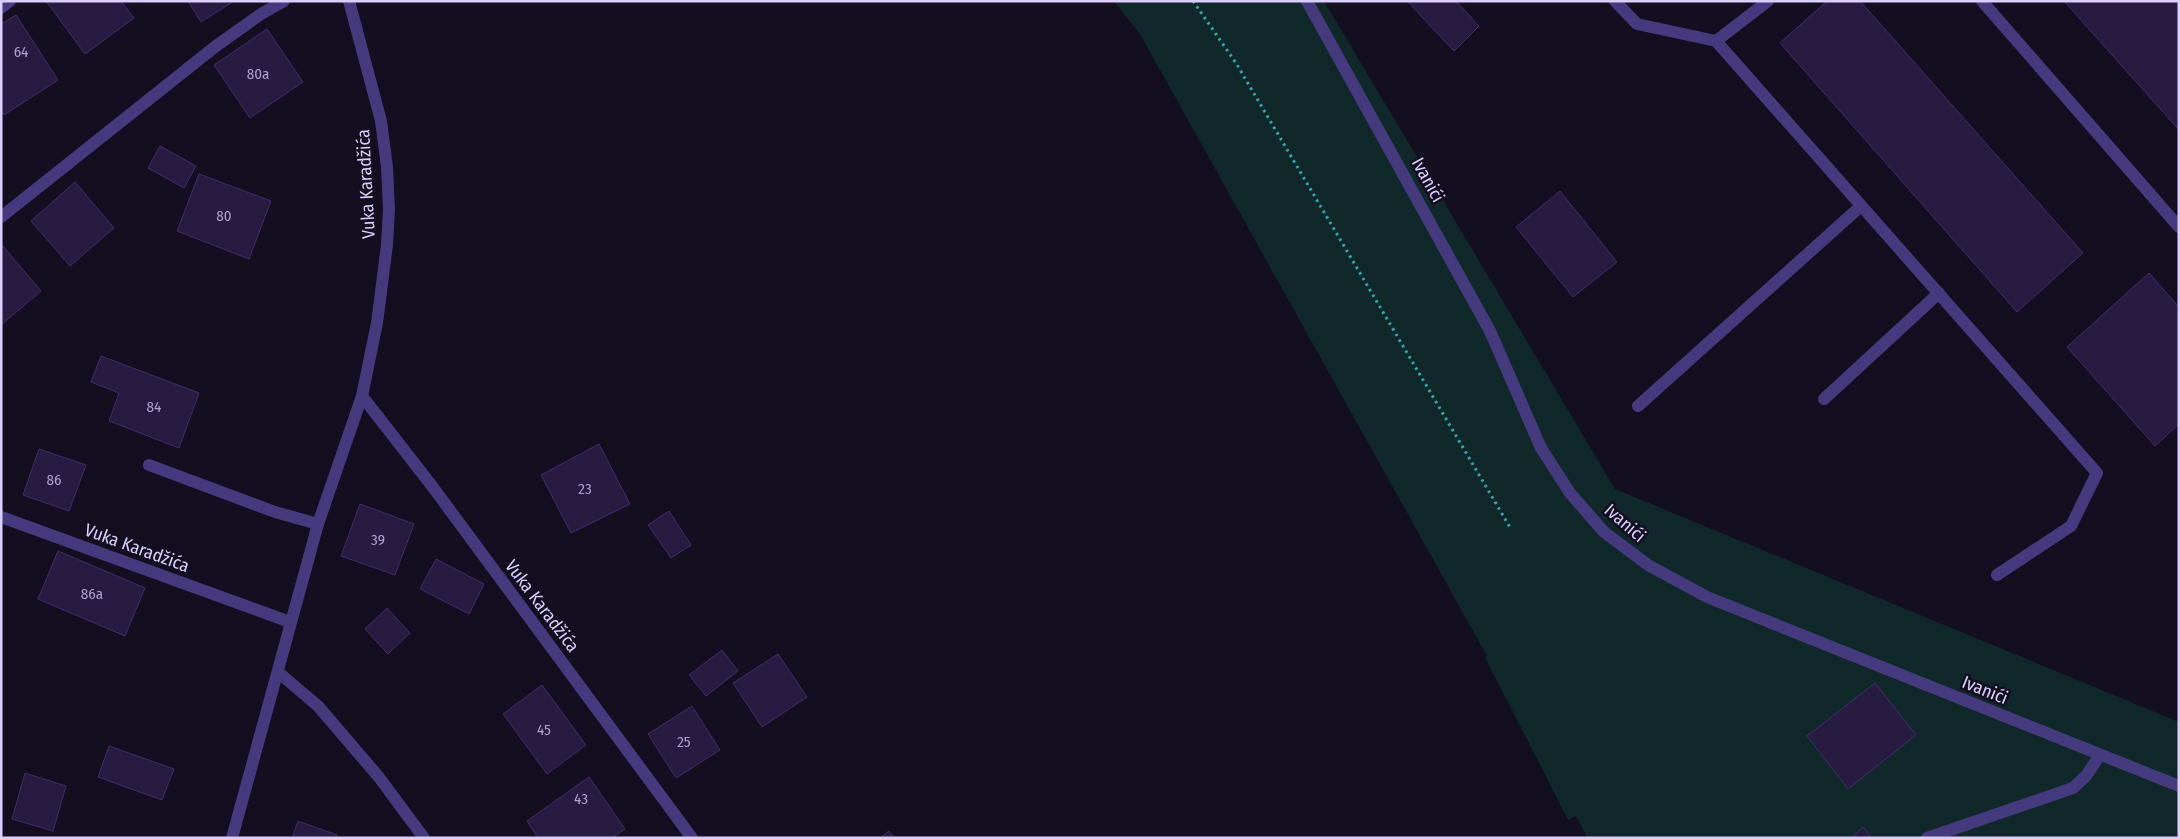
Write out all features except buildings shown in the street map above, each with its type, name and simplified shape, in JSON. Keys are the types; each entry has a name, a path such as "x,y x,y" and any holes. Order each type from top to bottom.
{"street":[{"path":"1,8 10,1"},
{"path":"1,217 216,46 261,14 284,1"},
{"name":"Vuka Karadžića","path":"232,838 318,524 362,396 377,322 387,245 389,209 387,167 381,121 349,1"},
{"name":"Ivanići","path":"1307,1 1490,331 1541,448 1570,493 1604,532 1648,565 1707,597 2179,786"},
{"path":"1615,1 1637,24 1716,41 2097,473 2071,526 1997,575"},
{"path":"1716,41 1768,1"},
{"path":"1982,1 2179,227"},
{"path":"1638,406 1862,206"},
{"path":"1824,399 1939,294"},
{"name":"Vuka Karadžića","path":"362,396 438,494 692,838"},
{"path":"148,465 275,512 318,524"},
{"name":"Vuka Karadžića","path":"1,517 290,622"},
{"path":"278,672 318,706 378,776 424,838"},
{"path":"1927,838 2073,788 2086,776 2100,755"}],"path":[{"path":"1193,1 1240,71 1512,529"}],"green space":[{"path":"1114,1 1324,1 1615,489 2179,722 2179,838 1588,838 1576,816 1568,820 1485,657 1487,656 1140,34"}]}
